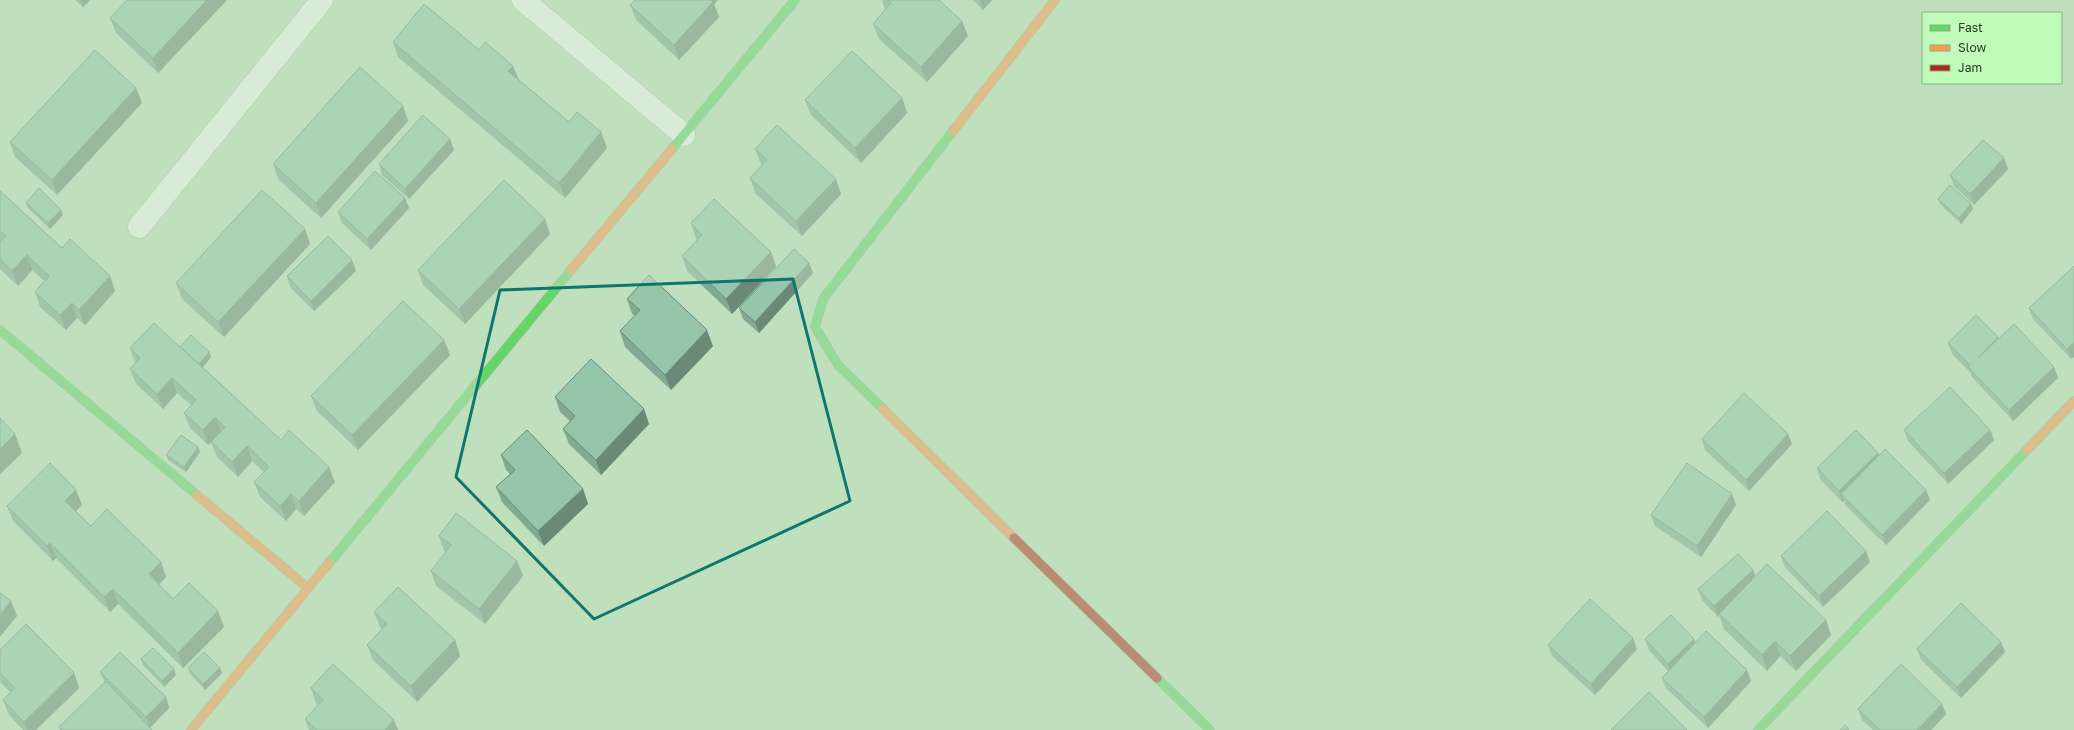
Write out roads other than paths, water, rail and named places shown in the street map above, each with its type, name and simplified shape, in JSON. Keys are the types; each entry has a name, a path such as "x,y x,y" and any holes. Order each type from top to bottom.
{"street":[{"path":"139,227 322,0"},
{"path":"523,0 684,135"},
{"path":"191,730 795,0"},
{"path":"1055,0 823,299 815,327 838,365 1210,730"},
{"path":"0,330 308,588"},
{"path":"1758,730 2074,401"}]}
